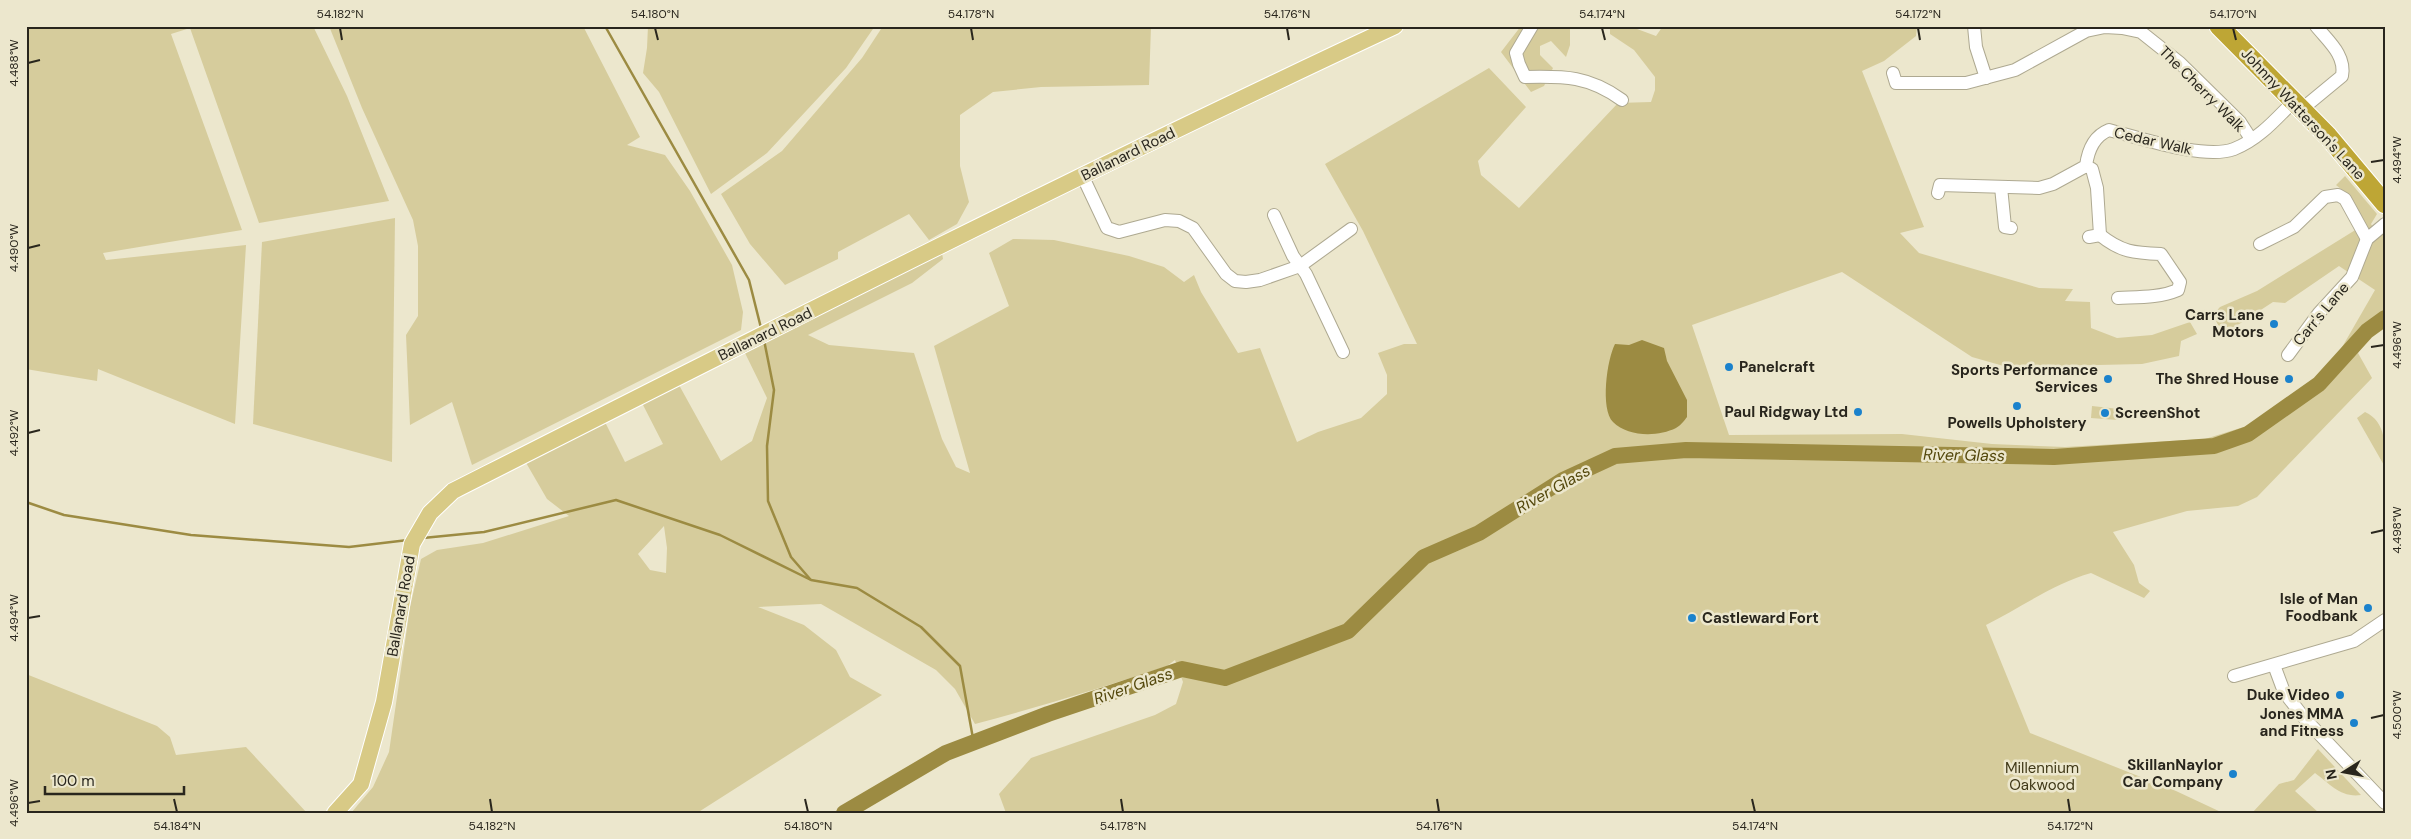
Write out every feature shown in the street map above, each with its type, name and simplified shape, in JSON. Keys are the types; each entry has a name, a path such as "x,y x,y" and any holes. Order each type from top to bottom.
{"highway":[{"name":"Johnny Watterson's Lane","path":"2219,26 2328,136 2385,204"}],"main road":[{"name":"Ballanard Road","path":"335,813 361,784 384,702 412,544 430,513 453,491 1083,176 1395,26"}],"street":[{"path":"1532,26 1516,53 1526,77 1558,76 1586,80 1605,88 1622,100"},
{"path":"1974,26 1976,48 1986,78"},
{"name":"Cedar Walk","path":"2086,166 2087,155 2093,143 2101,133 2109,130 2212,153 2235,148 2263,132 2298,105 2338,84 2342,76 2343,60 2316,26"},
{"name":"The Cherry Walk","path":"1893,73 1896,83 1966,83 2032,63 2058,45 2086,31 2105,27 2141,32 2180,63 2240,122 2251,139"},
{"path":"1938,193 1940,185 2039,188 2053,184 2086,166 2092,169 2097,188 2094,236 2134,253 2165,251 2180,282 2178,290 2152,297 2118,298"},
{"path":"1083,176 1107,228 1119,232 1165,220 1179,221 1193,228 1226,274 1236,281 1260,280 1300,266 1351,229"},
{"path":"2001,187 2005,227"},
{"path":"2259,245 2294,227 2325,197 2338,194 2345,199 2367,239"},
{"path":"1274,215 1293,256 1306,274 1343,352"},
{"name":"Carr's Lane","path":"2288,355 2318,314 2352,277 2367,239 2385,224"},
{"path":"2234,676 2354,641 2385,620"},
{"path":"2274,665 2284,692 2305,719 2334,747 2385,803"}],"green space":[{"path":"26,26 313,26 347,96 389,201 259,223 190,28 171,34 242,230 103,253 106,260 246,245 235,424 98,369 97,381 26,369"},
{"path":"329,26 583,26 640,137 627,145 665,155 690,191 732,265 743,312 741,330 472,465 452,402 410,425 406,335 418,316 418,246 413,220 362,108"},
{"path":"648,26 875,26 846,68 767,153 711,194 659,92 643,73"},
{"path":"883,26 1151,26 1149,85 1041,87 993,92 960,115 960,166 969,202 957,224 929,240 909,214 838,252 838,259 785,285 750,244 721,194 782,151 862,58"},
{"path":"1521,26 1570,26 1570,45 1566,57 1551,41 1540,46 1540,55 1553,68 1544,86 1531,92 1501,52"},
{"name":"Millennium Oakwood","path":"1610,26 1629,26 1656,36 1663,26 1917,26 1916,36 1884,61 1862,71 1924,227 1900,233 1919,253 2039,288 2073,289 2065,301 2090,302 2091,328 2117,338 2152,335 2190,322 2197,334 2181,341 2179,356 2142,364 2007,367 1972,357 1842,272 1692,325 1729,435 1902,434 1992,444 2065,447 2205,439 2250,425 2326,375 2375,290 2339,266 2285,303 2273,302 2227,332 2218,325 2213,315 2220,307 2257,291 2365,224 2347,194 2336,185 2345,176 2377,214 2371,224 2379,237 2385,232 2385,323 2365,342 2358,353 2372,378 2257,497 2238,506 2187,511 2113,532 2134,565 2139,583 2150,591 2144,598 2091,573 2051,589 1986,625 2030,733 2176,791 2223,813 1006,813 999,794 1031,758 1155,715 1176,704 1183,682 1175,660 1167,666 1120,682 975,724 955,689 936,670 821,604 758,607 804,625 836,650 850,677 882,695 697,813 351,813 373,787 389,752 410,607 421,559 437,550 483,543 569,516 547,499 525,461 605,422 625,462 663,444 642,403 679,385 721,461 752,441 767,398 744,351 942,253 943,259 912,283 808,335 829,345 914,353 942,439 956,467 970,473 934,346 1009,306 989,253 1013,239 1054,240 1129,256 1164,267 1184,282 1194,275 1201,292 1238,353 1260,348 1297,442 1318,432 1361,418 1387,394 1387,375 1378,353 1404,344 1417,344 1363,231 1325,164 1489,68 1526,107 1478,161 1481,175 1519,208 1618,103 1651,102 1655,90 1655,77 1634,50 1610,34","holes":["664,526 667,548 666,573 650,570 638,554"]},
{"path":"395,218 392,462 253,424 262,242"},
{"name":"ScreenShot","path":"2092,406 2119,409 2117,420 2091,418"},
{"path":"2365,412 2372,416 2381,429 2384,443 2385,467 2357,418"},
{"path":"26,674 157,726 170,737 176,755 246,747 307,813 26,813"},
{"path":"2318,749 2361,795 2342,792 2315,773 2295,791 2319,813 2252,813 2279,784 2294,780"}],"shaded area":[{"path":"1642,340 1664,348 1667,361 1687,400 1687,417 1685,420 1676,428 1661,433 1643,434 1627,431 1613,422 1609,416 1606,396 1607,372 1615,344 1629,345"}],"waterway":[{"path":"605,26 749,280 761,328"},
{"name":"River Glass","path":"844,813 946,753 1048,714 1182,669 1225,678 1348,631 1424,557 1479,533 1563,480 1615,456 1686,450 2054,457 2214,446 2248,434 2319,384 2367,331 2385,318"},
{"path":"764,340 774,390 767,446 768,501 791,557 810,579"},
{"path":"423,538 484,532 616,500 720,535 811,580 857,588 921,627 960,666 974,744"},
{"path":"26,502 64,515 191,535 349,547 408,540"}],"place":[{"name":"Carrs Lane Motors","path":"2274,324"},
{"name":"Panelcraft","path":"1729,367"},
{"name":"Sports Performance Services","path":"2108,379"},
{"name":"The Shred House","path":"2289,379"},
{"name":"Powells Upholstery","path":"2017,406"},
{"name":"Paul Ridgway Ltd","path":"1858,412"},
{"name":"ScreenShot","path":"2105,413"},
{"name":"Isle of Man Foodbank","path":"2368,608"},
{"name":"Castleward Fort","path":"1692,618"},
{"name":"Duke Video","path":"2340,695"},
{"name":"Jones MMA and Fitness","path":"2354,723"},
{"name":"SkillanNaylor Car Company","path":"2233,774"}]}
